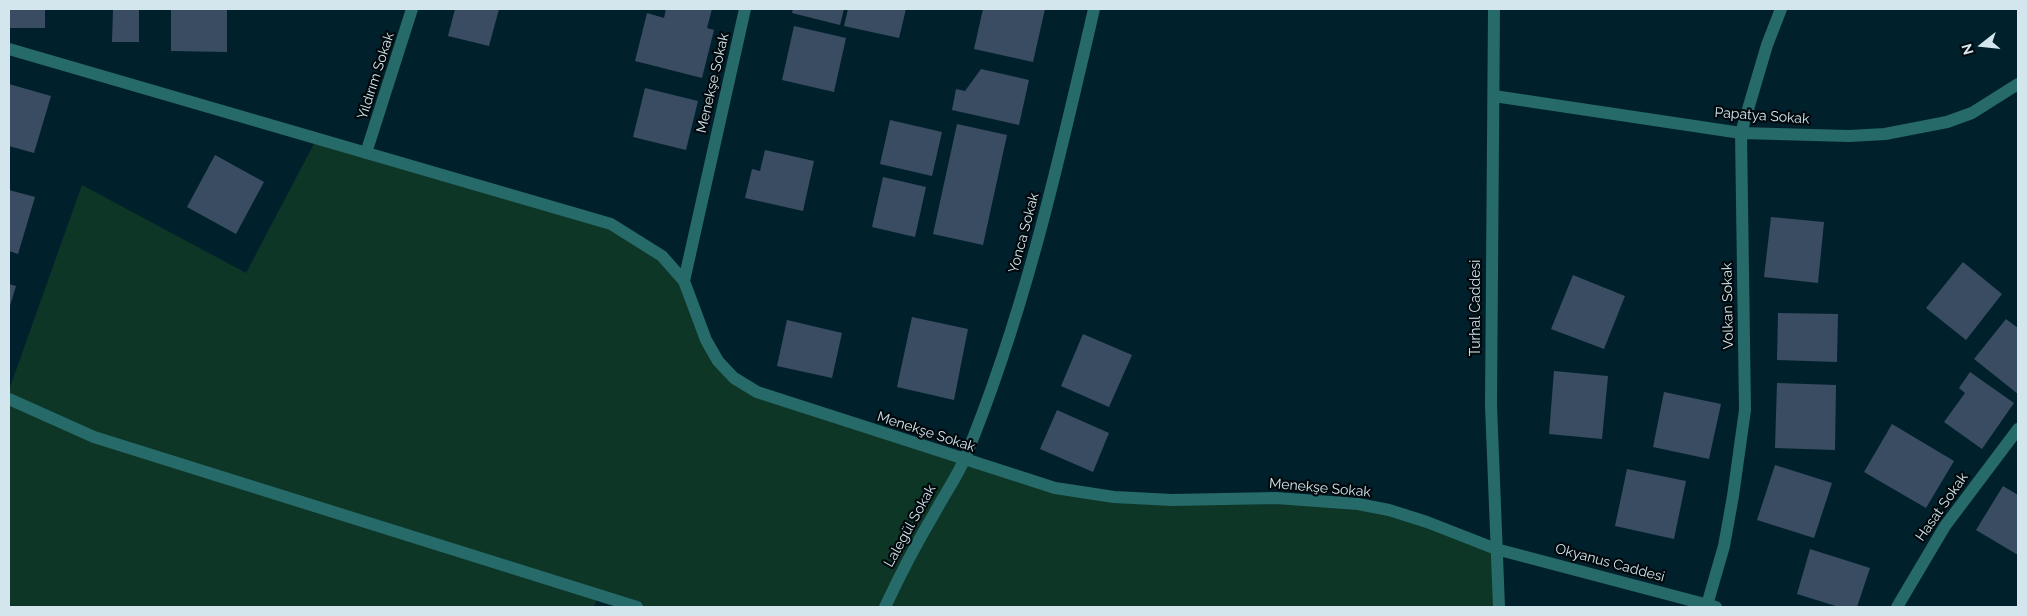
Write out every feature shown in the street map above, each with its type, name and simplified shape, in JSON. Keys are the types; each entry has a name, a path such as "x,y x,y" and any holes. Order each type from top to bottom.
{"street":[{"name":"Yıldırım Sokak","path":"366,153 412,9"},
{"name":"Menekşe Sokak","path":"745,9 684,281 706,340 718,361 734,378 758,392 1055,488 1114,497 1172,500 1276,498 1358,504 1420,519 1496,549"},
{"name":"Yonca Sokak","path":"964,460 994,383 1026,284 1064,141 1094,9"},
{"name":"Turhal Caddesi","path":"1494,9 1491,405 1499,607"},
{"name":"Volkan Sokak","path":"1711,606 1727,529 1745,410 1741,133 1767,45 1781,9"},
{"path":"9,49 611,224 662,256 684,281"},
{"name":"Papatya Sokak","path":"1494,96 1741,133 1849,136 1922,129 1972,113 2018,84"},
{"path":"9,399 94,437 637,607"},
{"name":"Hasat Sokak","path":"1897,607 1945,526 2018,429"},
{"name":"Lalegül Sokak","path":"885,607 908,560 964,460"},
{"name":"Okyanus Caddesi","path":"1496,549 1711,606"}],"green space":[{"path":"317,138 611,224 674,269 698,320 734,378 1055,488 1358,504 1496,549 1499,607 637,607 598,596 594,607 9,607 9,390 82,185 246,273"}],"building":[{"path":"9,9 45,9 45,28 9,28"},
{"path":"113,9 139,9 139,42 112,42"},
{"path":"171,9 227,9 227,52 171,51"},
{"path":"455,9 499,9 489,46 448,36"},
{"path":"666,9 712,9 707,28 714,30 702,78 635,61 647,13 664,18"},
{"path":"793,9 844,9 840,25 792,13"},
{"path":"848,9 906,9 899,38 844,26"},
{"path":"983,9 1045,9 1033,62 974,49"},
{"path":"794,26 846,38 834,92 782,80"},
{"path":"981,69 1029,80 1019,125 952,110 956,89 965,91"},
{"path":"9,84 51,96 34,153 9,146"},
{"path":"645,88 698,101 686,150 633,137"},
{"path":"890,120 942,132 932,176 880,164"},
{"path":"957,124 1007,135 983,245 933,234"},
{"path":"765,150 814,161 803,211 745,198 752,169 760,171"},
{"path":"215,155 264,182 236,234 187,207"},
{"path":"883,177 926,187 915,237 872,227"},
{"path":"9,190 35,197 18,254 9,251"},
{"path":"1771,217 1824,222 1818,283 1764,277"},
{"path":"1963,262 2002,294 1966,340 1926,308"},
{"path":"1573,275 1625,296 1604,349 1551,329"},
{"path":"9,284 16,286 9,309"},
{"path":"1778,313 1838,314 1837,362 1777,360"},
{"path":"912,317 968,329 954,400 897,387"},
{"path":"2006,319 2018,328 2018,394 1974,359"},
{"path":"787,320 842,333 832,378 777,366"},
{"path":"1083,334 1132,355 1109,407 1061,386"},
{"path":"1554,371 1608,376 1602,439 1549,434"},
{"path":"1970,372 2014,403 1982,449 1944,422 1965,393 1959,388"},
{"path":"1777,383 1836,385 1835,450 1775,448"},
{"path":"1664,392 1721,404 1709,459 1653,447"},
{"path":"1057,410 1109,433 1093,472 1040,449"},
{"path":"1892,424 1954,461 1926,508 1864,472"},
{"path":"1775,465 1832,483 1814,538 1757,520"},
{"path":"1627,469 1686,481 1674,539 1615,526"},
{"path":"2003,486 2018,495 2018,555 1976,530"},
{"path":"1810,549 1870,568 1857,607 1839,607 1797,594"}]}
